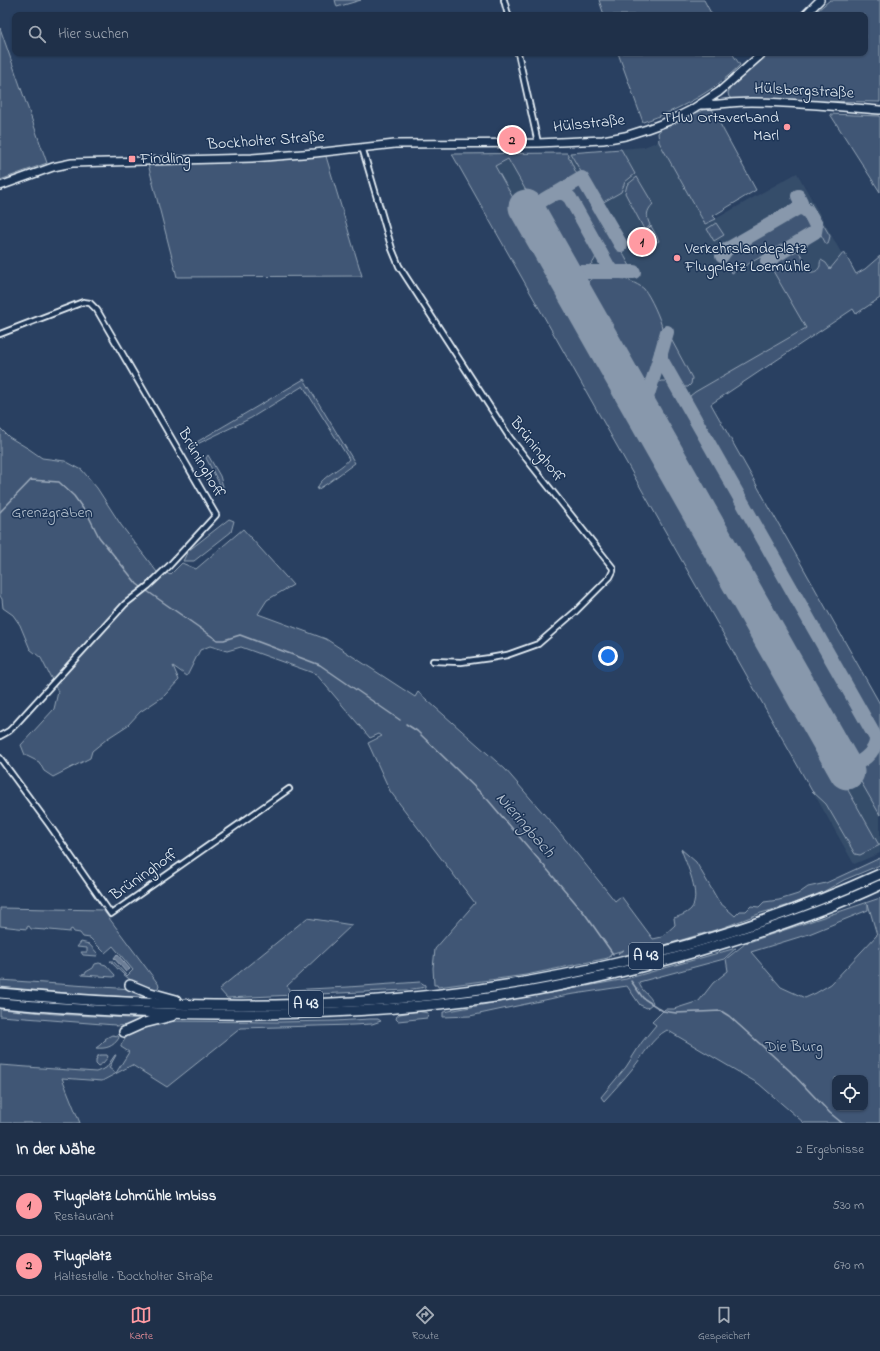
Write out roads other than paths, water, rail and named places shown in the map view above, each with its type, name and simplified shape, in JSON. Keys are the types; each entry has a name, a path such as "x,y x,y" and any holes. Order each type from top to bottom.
{"highway":[{"name":"A 43","path":"0,993 97,1001 277,1005 353,1002 419,997 472,990 567,974 700,942 813,902 880,874"},
{"name":"A 43","path":"0,1003 122,1012 282,1014 384,1009 474,1000 582,981 702,950 790,921 877,887"},
{"path":"130,985 153,994 193,1004"},
{"path":"124,1032 144,1023 186,1013"}],"street":[{"path":"504,0 507,12"},
{"path":"808,12 820,0"},
{"path":"519,56 538,143"},
{"name":"Hülsstraße","path":"538,143 603,140 625,136 669,121 699,105 719,92 760,56"},
{"path":"719,92 727,102"},
{"name":"Hülsbergstraße","path":"699,105 720,105 727,102 770,102 880,110"},
{"name":"Bockholter Straße","path":"0,186 53,167 72,164 252,158 395,144 538,143"},
{"name":"Brüninghoff","path":"362,147 392,249 399,266 510,438 613,568 610,577 576,611 538,644 507,655 490,658 462,662 433,661"},
{"name":"Brüninghoff","path":"0,334 83,302 90,303 97,310 216,515 169,566 148,586 125,604 12,728 0,736"},
{"name":"Brüninghoff","path":"0,758 50,826 111,914 289,789"}],"waterway":[{"name":"Nieringbach","path":"0,512 31,480 59,482 74,496 89,517 99,537 141,587"},
{"name":"Nieringbach","path":"147,591 217,640 224,640 240,635 320,665 400,720"},
{"name":"Nieringbach","path":"406,724 417,731 488,800 585,914 613,954"},
{"name":"Nieringbach","path":"631,981 643,998 663,1011 676,1013 721,1011 729,1016 790,1071 830,1113 842,1123"}],"place":[{"name":"THW Ortsverband Marl","path":"787,127"},
{"name":"Flugplatz","path":"512,140"},
{"name":"Findling","path":"132,159"},
{"name":"Flugplatz Lohmühle Imbiss","path":"642,242"},
{"name":"Verkehrslandeplatz Flugplatz Loemühle","path":"677,258"}],"park label":[{"name":"Grenzgraben","path":"52,513"},
{"name":"Die Burg","path":"794,1047"}]}
